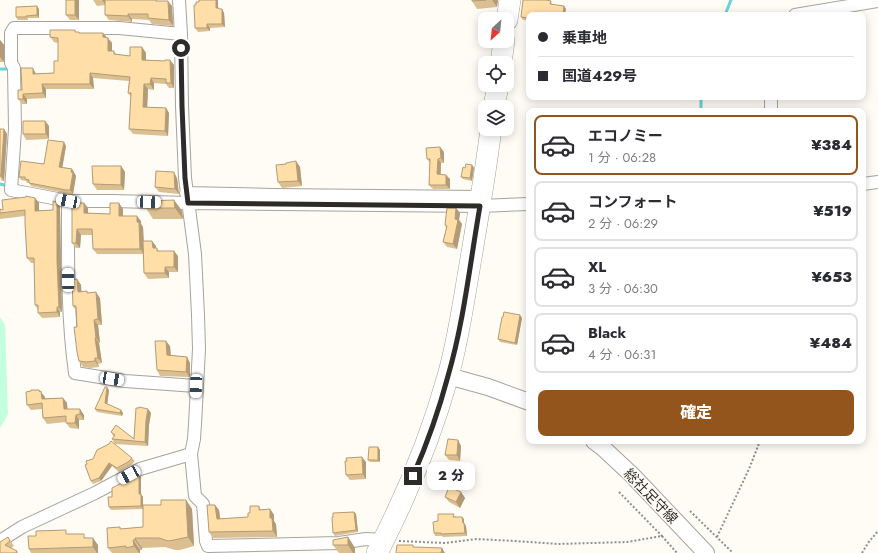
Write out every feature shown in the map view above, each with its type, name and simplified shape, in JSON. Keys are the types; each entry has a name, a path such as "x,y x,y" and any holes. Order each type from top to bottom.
{"highway":[{"path":"508,12 510,0"},
{"path":"380,546 418,463 435,418 448,376 460,325 481,202 490,136"}],"main road":[{"path":"448,376 488,387 526,401"},
{"name":"総社足守線","path":"598,444 632,475 706,553"}],"street":[{"path":"179,0 182,106 187,198 194,254 198,309 199,349 194,438 191,454 195,496 204,504 206,541 208,546 331,543 366,539 380,546"},
{"path":"812,12 878,0"},
{"path":"181,34 119,28 14,28 11,32 11,63 14,68 15,122 11,190 68,201 113,201 273,195 526,204"},
{"path":"866,184 878,182"},
{"path":"68,201 69,287 72,353 75,373 125,381 196,386"},
{"path":"0,541 22,527 95,493 140,469 191,454"}],"path":[{"path":"717,537 749,469 759,444"},
{"path":"619,492 678,553"},
{"path":"690,511 733,553"},
{"path":"862,553 878,531"},
{"path":"380,546 403,541 445,543 483,540 558,544 627,542 662,536"}],"green space":[{"path":"0,317 5,325 8,414 0,428"}],"building":[{"path":"66,0 75,0 75,15 66,15"},
{"path":"105,0 168,1 169,20 148,18 148,14 128,14 128,16 105,15"},
{"path":"199,0 216,0 216,8 222,9 222,24 207,24 207,28 195,28 194,5 196,5 196,2 199,2"},
{"path":"523,0 546,0 551,1 550,4 564,6 563,12 526,12 526,18 521,17"},
{"path":"37,6 37,15 16,17 16,7"},
{"path":"50,30 75,30 75,32 79,33 103,33 103,37 108,38 108,51 114,51 114,54 130,56 130,47 142,47 142,60 170,60 171,83 166,83 166,79 151,78 150,84 144,84 143,107 166,108 165,131 129,129 131,93 128,93 130,77 90,73 90,84 42,84 43,93 23,94 23,99 18,99 18,90 22,90 21,68 33,68 33,74 54,73 54,61 58,61 58,38 50,37"},
{"path":"23,121 45,121 46,134 23,134"},
{"path":"0,129 4,129 1,176 0,176"},
{"path":"48,140 64,142 59,167 72,169 71,172 73,173 70,190 29,183 29,180 25,179 25,177 19,177 21,161 44,164"},
{"path":"440,147 441,158 438,159 437,174 446,175 446,185 429,185 430,159 427,159 426,148"},
{"path":"296,161 298,181 278,182 276,165"},
{"path":"466,164 472,165 470,178 461,177 463,167 465,168"},
{"path":"92,166 121,166 121,185 93,184"},
{"path":"156,171 174,172 175,189 155,187"},
{"path":"26,196 35,198 35,211 53,210 53,201 57,202 59,307 57,307 57,312 38,313 38,305 35,305 34,258 27,258 25,210 0,213 0,209 3,210 2,200"},
{"path":"174,200 175,208 146,208 145,201"},
{"path":"72,203 84,203 84,213 110,214 110,203 119,203 119,216 137,216 137,222 139,222 140,249 93,249 92,229 77,229 76,243 72,243"},
{"path":"447,208 456,208 455,219 458,220 453,244 443,242 447,226 445,225"},
{"path":"143,241 152,241 153,248 157,248 157,251 174,251 174,267 165,267 165,273 144,273"},
{"path":"77,279 78,292 96,292 98,319 94,320 98,358 95,358 95,361 79,361 77,352 74,327 77,327 76,306 73,306 72,280"},
{"path":"504,312 520,315 515,343 498,339"},
{"path":"155,341 166,341 167,355 187,357 186,372 157,370"},
{"path":"105,387 107,387 105,403 121,410 120,413 95,409"},
{"path":"31,390 41,391 42,399 63,398 64,409 80,409 80,414 76,415 75,423 66,423 66,416 43,418 42,403 27,405 26,392"},
{"path":"139,407 148,409 145,442 112,439 115,435 111,432 116,425 134,439 136,408"},
{"path":"448,439 458,440 457,455 445,455"},
{"path":"111,441 132,458 117,468 109,463 99,478 91,481 85,465 87,464 86,461 93,459 97,450 109,444"},
{"path":"369,447 378,447 378,460 368,460"},
{"path":"362,457 363,474 346,475 346,458"},
{"path":"139,474 139,494 141,494 141,506 109,507 108,497 112,497 112,488"},
{"path":"449,487 461,492 456,502 445,497"},
{"path":"161,500 186,500 188,537 168,541 159,538 135,538 135,540 133,540 134,546 126,548 126,546 108,548 107,528 120,527 120,529 143,527 143,505 161,505"},
{"path":"207,505 215,505 217,519 248,517 248,513 250,513 250,506 259,506 259,510 270,509 270,518 272,518 273,531 209,532"},
{"path":"354,512 356,530 333,533 333,513"},
{"path":"438,514 454,514 453,517 462,517 465,533 434,533 433,522 438,521"},
{"path":"66,530 66,534 84,534 84,538 93,538 93,547 29,549 28,536 36,536 36,531"},
{"path":"8,537 10,541 5,545 17,551 16,553 0,553 0,542"},
{"path":"348,537 348,545 333,545 333,540"},
{"path":"397,545 442,548 441,553 396,553"}],"waterway":[{"path":"726,12 731,0"},
{"path":"0,69 10,69"},
{"path":"701,100 701,108"},
{"path":"0,184 8,186"}],"route":[{"path":"181,48 185,178 188,203 480,206 460,325 448,376 435,418 413,476"}]}
